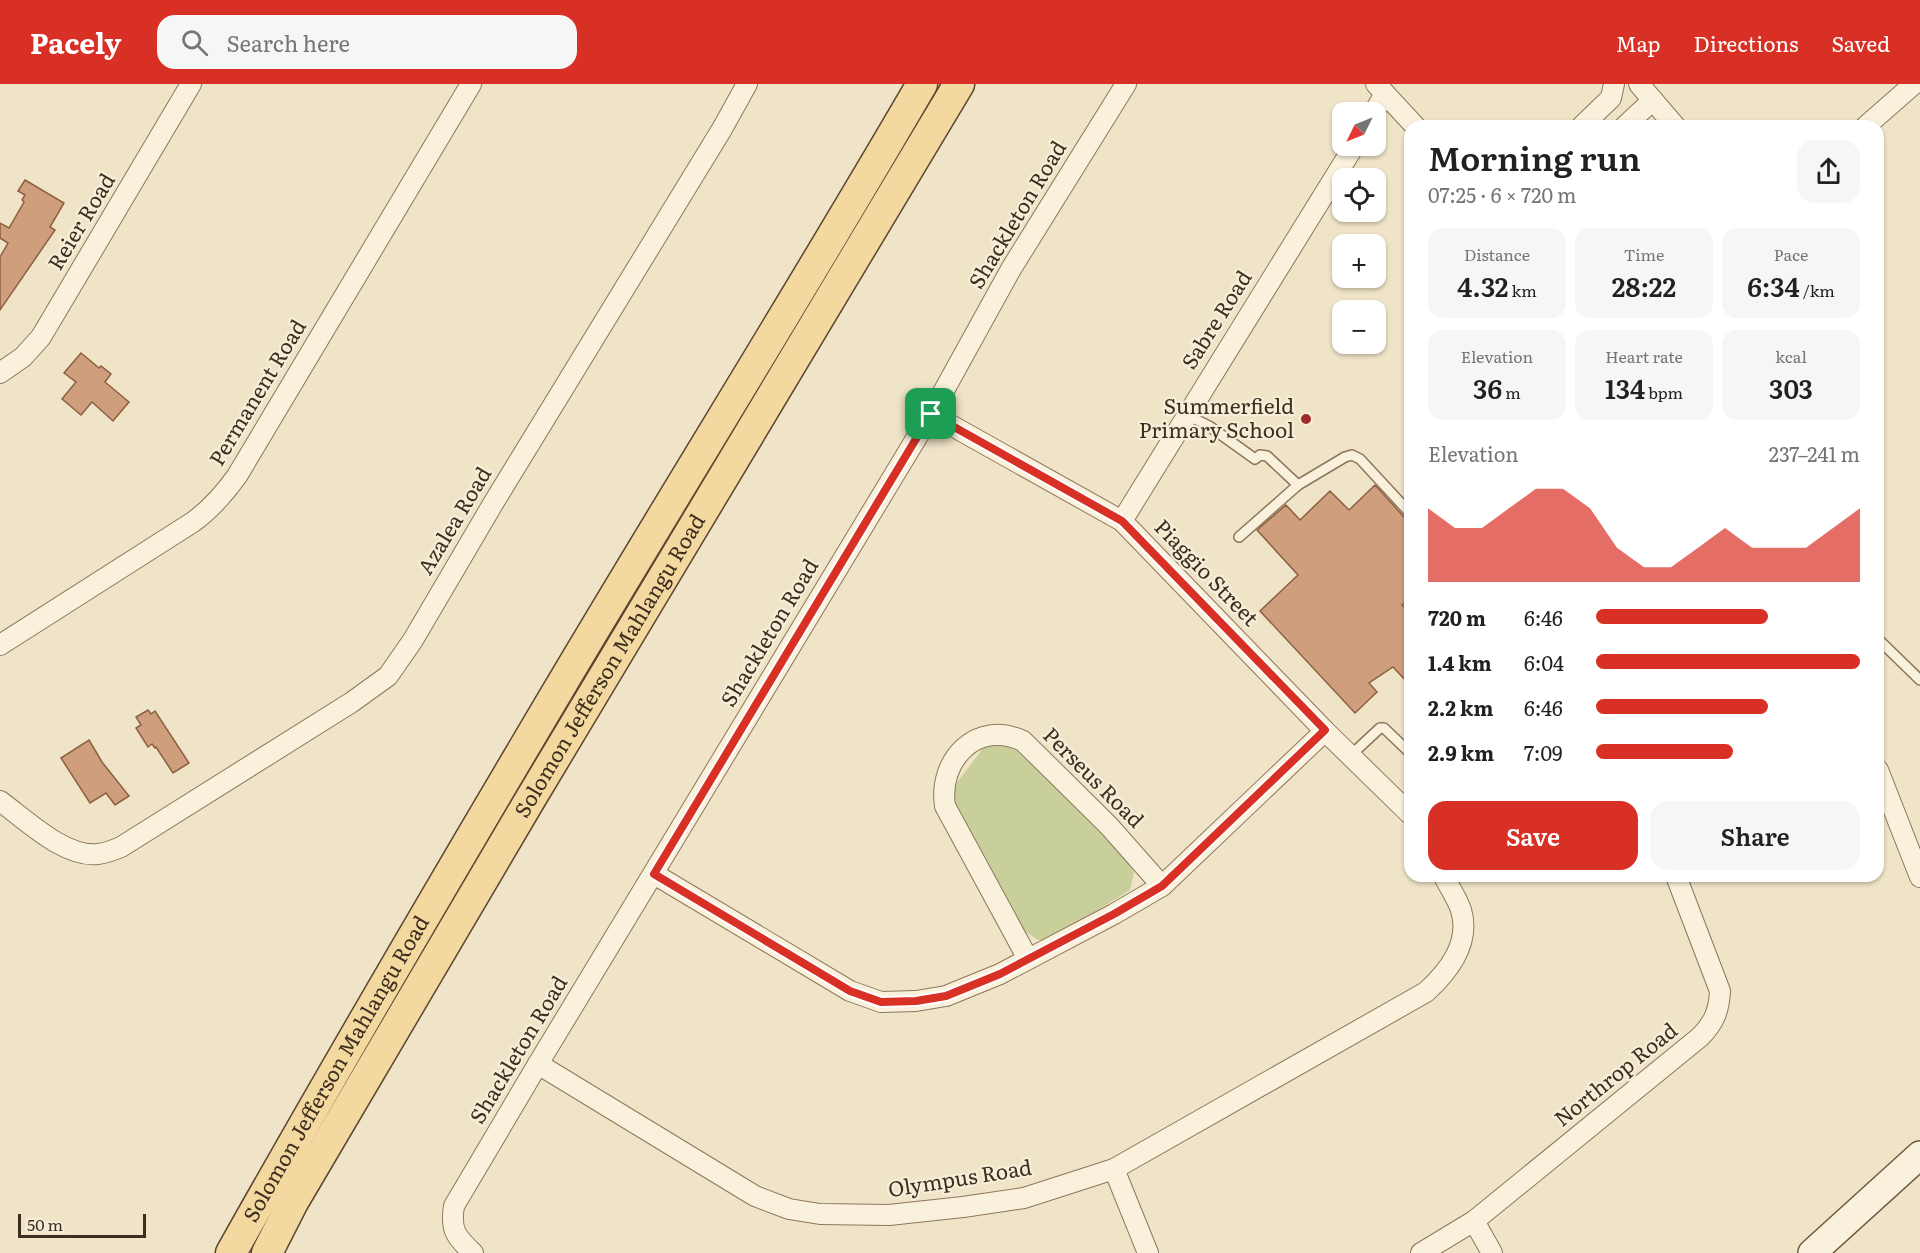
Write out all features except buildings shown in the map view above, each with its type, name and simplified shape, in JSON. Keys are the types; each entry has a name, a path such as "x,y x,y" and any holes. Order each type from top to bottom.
{"main road":[{"name":"Solomon Jefferson Mahlangu Road","path":"231,1253 561,685 838,228 922,84"},
{"name":"Solomon Jefferson Mahlangu Road","path":"267,1253 293,1202 531,798 959,84"}],"street":[{"name":"Reier Road","path":"0,373 23,357 41,337 191,84"},
{"name":"Permanent Road","path":"0,645 193,522 210,510 224,494 243,466 471,84"},
{"name":"Azalea Road","path":"0,801 61,845 82,853 99,854 121,847 352,702 388,676 413,640 747,84"},
{"name":"Shackleton Road","path":"473,1253 457,1236 452,1223 454,1206 931,414 1011,269 1125,84"},
{"path":"1588,120 1611,98 1613,84 1626,87 1637,84 1670,120"},
{"path":"1873,120 1914,84"},
{"path":"1381,89 1409,120"},
{"path":"1631,120 1653,100"},
{"name":"Sabre Road","path":"1122,521 1348,156"},
{"name":"Piaggio Street","path":"931,414 1122,521 1404,808"},
{"path":"654,874 850,991 881,1002 916,1001 946,996 1000,974 1162,886 1325,730"},
{"name":"Perseus Road","path":"1028,959 945,806 943,791 952,764 959,753 977,738 994,734 1012,736 1023,741 1109,826 1162,886"},
{"path":"1884,782 1914,845 1920,877"},
{"name":"Olympus Road","path":"538,1064 755,1196 789,1209 809,1213 889,1215 1024,1198 1114,1169 1426,992 1443,976 1455,957 1463,936 1461,911 1447,882"},
{"name":"Northrop Road","path":"1421,1253 1474,1221 1708,1029 1719,1006 1720,991 1678,882"},
{"path":"1812,1253 1920,1155"},
{"path":"1114,1169 1148,1253"},
{"path":"1474,1221 1492,1253"}],"lane":[{"path":"1187,415 1209,426 1255,459 1260,455 1267,456 1298,485"},
{"path":"1239,537 1298,485 1352,455 1360,459 1404,507"},
{"path":"1884,645 1920,680"},
{"path":"1351,755 1380,728 1384,728 1404,747"},
{"path":"257,1186 300,1131"}],"green space":[{"path":"1000,743 1015,748 1027,757 1128,861 1134,873 1130,890 1049,940 1038,940 1020,928 957,813 953,799 956,784 983,748"}],"place":[{"name":"Summerfield Primary School","path":"1306,419"}],"route":[{"path":"931,414 1122,521 1325,730 1162,886 1065,941 1000,974 946,996 916,1001 881,1002 850,991 654,874 931,414"}]}
